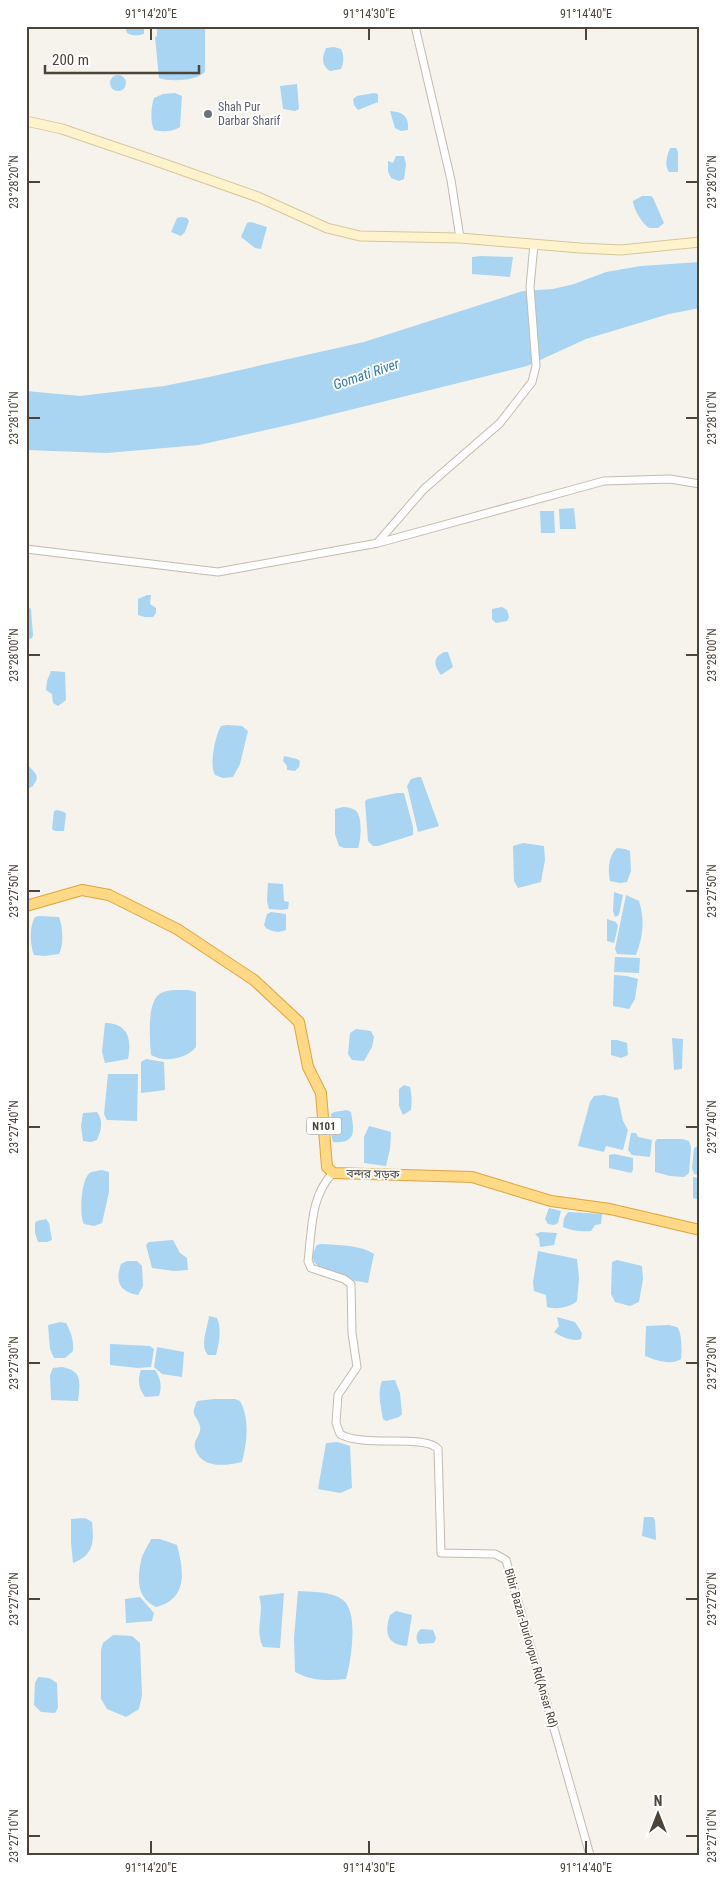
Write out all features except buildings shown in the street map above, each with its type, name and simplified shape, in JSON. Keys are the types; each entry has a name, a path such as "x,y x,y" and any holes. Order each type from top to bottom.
{"highway":[{"name":"বন্দর সড়ক","path":"26,906 82,890 109,895 177,929 254,980 299,1022 308,1067 321,1093 327,1167 333,1173 472,1178 551,1201 610,1209 700,1230"}],"main road":[{"path":"26,121 62,129 258,197 327,228 360,236 460,238 621,250 700,242"}],"street":[{"path":"415,26 451,180 460,238"},
{"path":"378,543 424,489 500,423 532,382 536,366 530,287 534,244"},
{"path":"26,548 218,572 378,543 604,482 670,479 700,484"},
{"name":"Bibir Bazar-Durlovpur Rd(Ansar Rd)","path":"333,1173 325,1182 316,1200 308,1261 311,1268 344,1279 351,1284 352,1333 357,1367 338,1395 336,1424 340,1434 365,1441 431,1443 435,1446 438,1449 441,1553 495,1554 506,1560 590,1855"}],"water":[{"path":"125,26 144,26 144,34 129,34"},
{"path":"157,26 205,26 205,72 183,80 159,78 155,37 157,36"},
{"path":"334,47 341,49 343,61 341,69 330,71 325,66 323,58 326,48"},
{"path":"118,75 124,77 126,83 124,89 118,91 112,89 110,83 112,77"},
{"path":"297,84 299,109 295,111 283,109 280,86"},
{"path":"175,93 182,96 180,127 167,131 154,130 151,114 154,98 163,94"},
{"path":"378,94 378,102 358,110 354,105 353,99 357,96"},
{"path":"390,111 405,116 408,122 408,130 401,131 395,128"},
{"path":"670,148 676,148 678,152 678,172 669,172 667,169 666,160"},
{"path":"396,156 404,156 406,164 404,179 399,181 391,178 388,171 388,161 393,163"},
{"path":"642,196 651,196 653,198 664,223 658,228 647,227 633,204 633,201"},
{"path":"177,218 187,218 189,221 185,232 181,236 171,232"},
{"path":"251,222 267,227 261,249 255,248 241,237 247,223"},
{"path":"472,257 513,257 510,277 472,274"},
{"name":"Gomati River","path":"700,262 700,308 669,314 586,339 527,366 297,423 199,445 107,453 26,450 26,391 80,396 164,386 364,342 523,291 553,289 574,284 606,272 641,266"},
{"path":"574,508 576,529 560,529 559,509"},
{"path":"540,511 554,511 555,533 541,533"},
{"path":"151,595 150,604 156,608 156,613 153,617 138,615 138,599"},
{"path":"26,606 31,609 33,635 32,638 26,640"},
{"path":"502,607 507,610 509,617 507,621 496,623 492,619 492,609"},
{"path":"444,652 448,652 453,667 441,675 435,662 437,657"},
{"path":"51,671 65,672 66,700 58,706 53,703 52,694 46,690"},
{"path":"221,726 242,726 248,731 240,764 233,777 223,778 215,775 213,771 213,758"},
{"path":"284,756 300,761 299,767 295,771 287,770 287,766 283,761"},
{"path":"27,764 36,774 37,779 33,786 26,790"},
{"path":"421,777 439,826 418,832 407,786 411,779"},
{"path":"404,793 413,827 413,835 373,846 368,841 365,801"},
{"path":"343,807 355,810 358,813 360,840 358,848 339,846 335,834 335,809"},
{"path":"57,810 66,814 64,831 52,829 54,811"},
{"path":"523,843 544,846 545,860 541,882 518,888 514,881 513,846"},
{"path":"617,848 630,851 631,871 627,882 610,881 610,859"},
{"path":"268,883 283,884 284,901 289,902 288,909 269,909 267,901"},
{"path":"614,892 623,895 619,915 615,917 613,911"},
{"path":"626,895 639,901 642,914 642,935 636,955 617,954 615,949"},
{"path":"271,912 286,914 286,930 276,932 266,928 264,925 267,914"},
{"path":"35,917 59,917 62,946 59,954 34,955 31,931"},
{"path":"607,919 616,922 618,926 614,943 607,941"},
{"path":"615,957 640,958 639,973 614,972"},
{"path":"614,975 638,979 635,999 629,1009 613,1006"},
{"path":"189,990 196,992 196,1047 181,1057 163,1059 151,1055 150,1021 156,997 167,991"},
{"path":"105,1023 119,1026 127,1034 129,1039 128,1059 105,1063 102,1052"},
{"path":"356,1029 371,1031 374,1037 372,1047 364,1061 352,1060 348,1054 350,1033"},
{"path":"672,1038 683,1039 682,1069 674,1070"},
{"path":"611,1040 627,1043 628,1055 621,1058 611,1055"},
{"path":"146,1059 164,1062 165,1090 141,1093 141,1062"},
{"path":"108,1074 138,1074 137,1121 107,1120 104,1114"},
{"path":"404,1085 410,1087 412,1101 411,1110 403,1115 399,1106 399,1089"},
{"path":"604,1095 618,1098 623,1121 628,1130 623,1150 606,1146 604,1152 578,1146 590,1102 594,1096"},
{"path":"347,1110 351,1112 352,1135 346,1141 333,1142 331,1114"},
{"path":"97,1112 101,1129 97,1140 91,1142 83,1141 81,1126 83,1113"},
{"path":"369,1126 391,1132 386,1166 364,1163 364,1137"},
{"path":"631,1133 636,1133 638,1137 652,1140 650,1157 632,1155 628,1150"},
{"path":"657,1139 682,1139 689,1141 691,1147 689,1173 684,1177 655,1172 655,1142"},
{"path":"700,1145 700,1175 694,1174 692,1168 694,1148"},
{"path":"614,1154 633,1158 633,1170 631,1173 609,1168 609,1155"},
{"path":"102,1170 109,1172 109,1192 102,1223 94,1226 84,1224 81,1206 87,1176 90,1173"},
{"path":"693,1177 700,1178 700,1200 693,1198"},
{"path":"549,1208 561,1211 558,1223 554,1225 548,1224 545,1219"},
{"path":"568,1212 602,1214 601,1224 595,1225 591,1231 577,1231 563,1227 564,1218"},
{"path":"46,1219 49,1223 52,1240 38,1242 35,1233 35,1223"},
{"path":"541,1232 557,1233 554,1245 540,1247 539,1238 535,1234"},
{"path":"173,1240 180,1253 187,1258 188,1270 174,1271 152,1268 146,1245 149,1242"},
{"path":"317,1245 356,1247 374,1254 368,1283 331,1274 318,1266 313,1261 313,1253"},
{"path":"538,1251 577,1259 579,1278 577,1301 567,1306 551,1308 547,1307 546,1295 534,1291 533,1282"},
{"path":"617,1260 642,1266 643,1279 639,1302 630,1306 615,1302 611,1294 612,1262"},
{"path":"127,1261 137,1261 142,1266 143,1286 138,1295 126,1291 120,1285 119,1270 121,1264"},
{"path":"209,1316 217,1318 220,1331 216,1355 208,1355 204,1347"},
{"path":"557,1317 575,1322 582,1333 581,1339 571,1339 554,1332 559,1326"},
{"path":"60,1322 66,1323 73,1340 73,1351 65,1358 54,1358 50,1349 48,1325"},
{"path":"669,1325 679,1329 681,1359 668,1362 658,1361 645,1356 646,1326"},
{"path":"110,1344 150,1346 154,1349 151,1367 138,1368 110,1365"},
{"path":"157,1347 184,1352 182,1377 162,1374 154,1367"},
{"path":"62,1367 74,1371 79,1378 78,1401 51,1400 50,1375 53,1368"},
{"path":"141,1370 155,1370 159,1376 159,1396 145,1397 139,1384"},
{"path":"395,1380 400,1393 402,1414 399,1417 386,1421 383,1419 380,1405 382,1381"},
{"path":"235,1399 240,1401 245,1415 247,1431 242,1462 214,1464 202,1460 198,1455 195,1442 200,1426 194,1415 195,1406 197,1401"},
{"path":"337,1442 350,1446 352,1488 340,1493 318,1489 326,1443"},
{"path":"644,1517 653,1517 655,1520 656,1540 642,1536"},
{"path":"85,1518 92,1522 93,1536 91,1547 85,1556 73,1563 71,1519"},
{"path":"151,1539 160,1539 177,1545 182,1574 179,1591 174,1598 156,1607 145,1599 139,1582 142,1558"},
{"path":"298,1591 321,1592 333,1595 343,1600 348,1606 351,1615 352,1637 346,1679 320,1680 295,1672 294,1638"},
{"path":"284,1593 280,1648 263,1647 259,1634 261,1603 259,1596"},
{"path":"140,1597 154,1613 152,1621 126,1623 125,1599"},
{"path":"396,1611 412,1615 407,1646 395,1643 387,1632 390,1615"},
{"path":"421,1629 433,1630 436,1638 434,1643 419,1644 417,1636"},
{"path":"113,1635 132,1636 140,1643 142,1695 139,1709 126,1717 107,1709 101,1699 101,1650 103,1643"},
{"path":"38,1677 49,1678 57,1683 58,1708 55,1713 41,1712 34,1705 35,1683"}],"place":[{"name":"Shah Pur Darbar Sharif","path":"208,114"}]}
